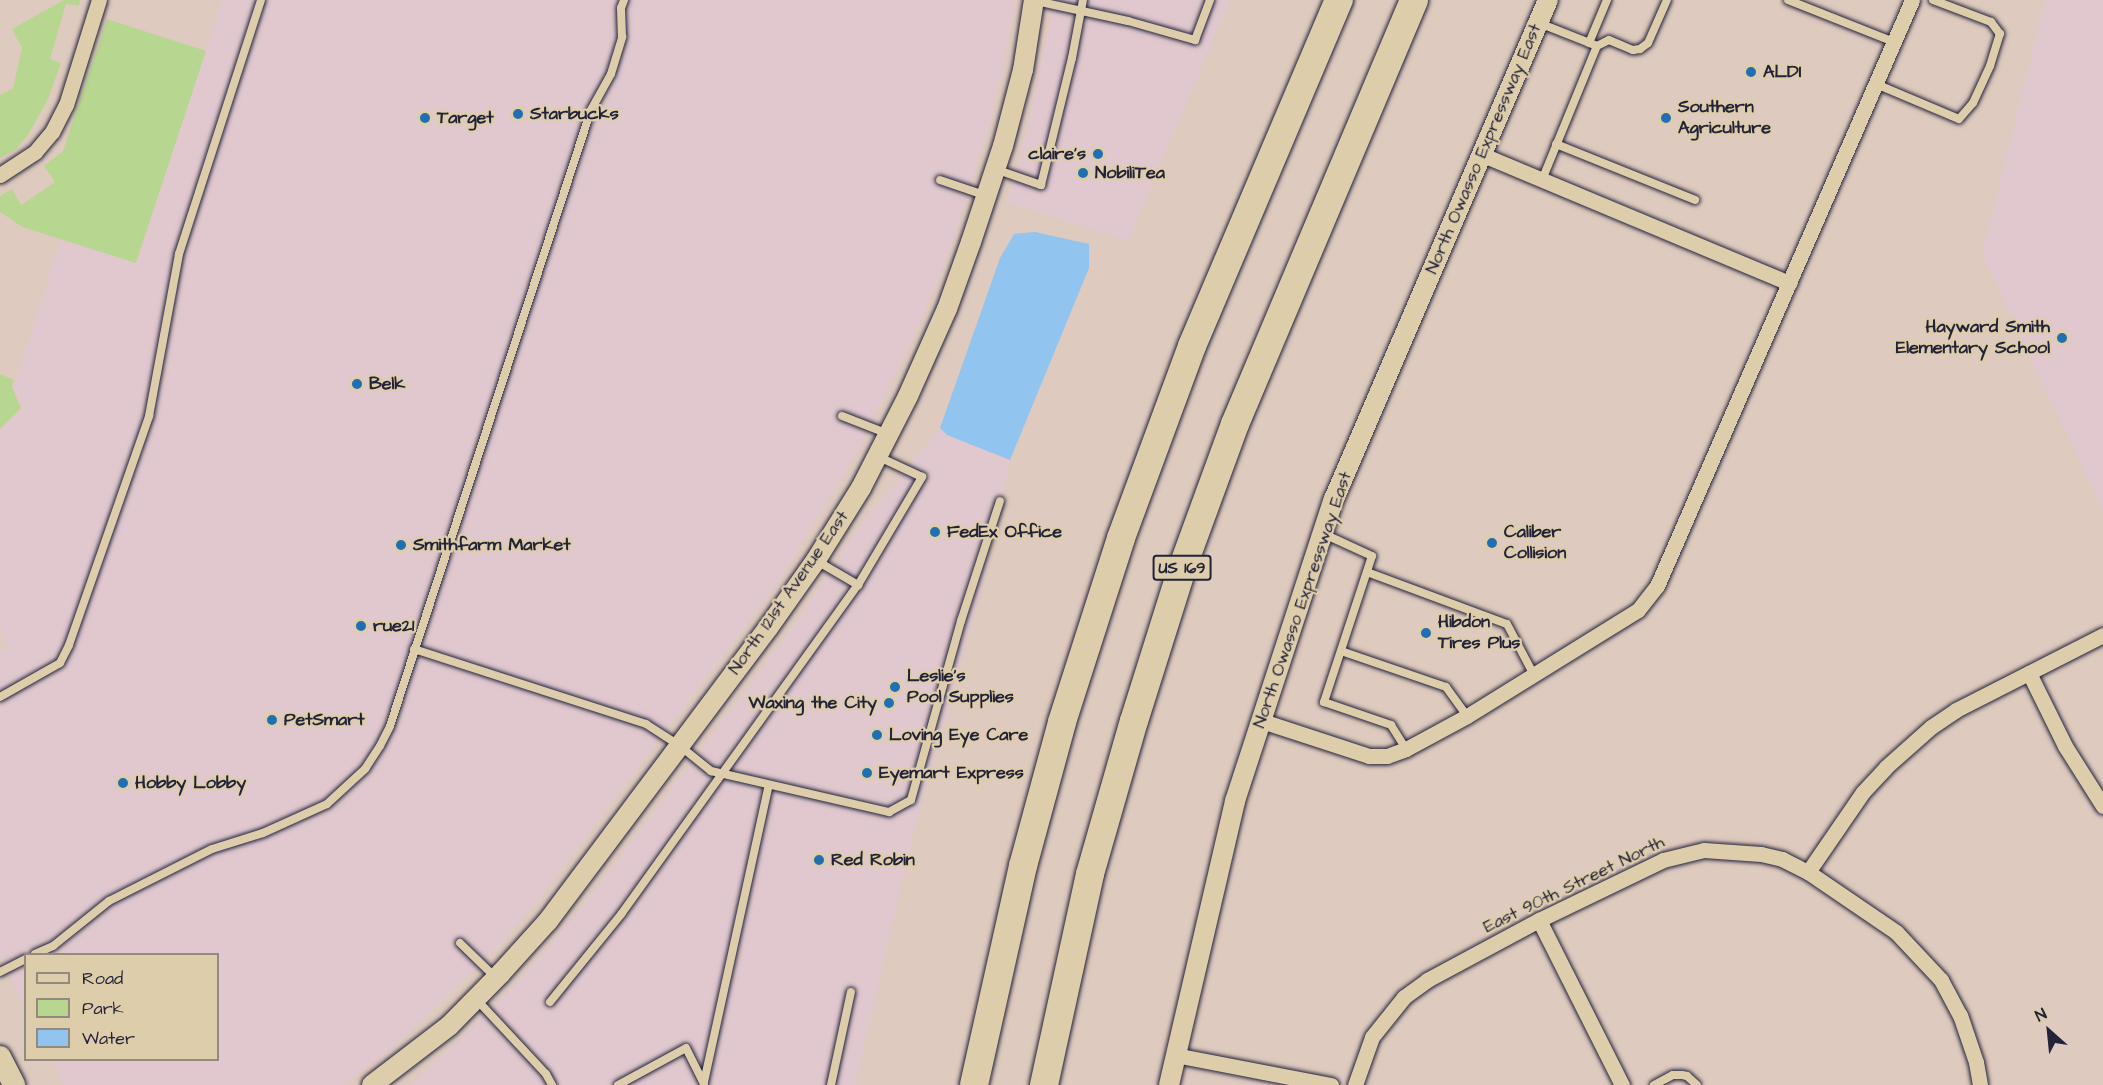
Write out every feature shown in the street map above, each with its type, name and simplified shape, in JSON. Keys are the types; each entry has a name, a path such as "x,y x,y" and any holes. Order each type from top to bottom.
{"highway":[{"path":"974,1085 1023,866 1062,722 1118,549 1192,346 1339,0"},
{"name":"US 169","path":"1044,1085 1090,874 1134,721 1183,566 1235,424 1413,0"}],"main road":[{"path":"0,1057 14,1085"}],"street":[{"path":"0,175 35,152 52,132 66,105 99,0"},
{"name":"North 121st Avenue East","path":"372,1085 449,1026 496,979 548,921 816,560 889,434 947,309 987,196 1023,70 1034,0"},
{"name":"North Owasso Expressway East","path":"1168,1085 1235,801 1334,499 1548,0"},
{"path":"1262,721 1370,756 1387,756 1406,749 1467,716 1638,610 1657,586 1912,0"},
{"path":"1483,155 1789,284"},
{"path":"1808,872 1863,792 1910,744 1956,710 2103,635"},
{"path":"2029,673 2065,746 2088,786 2103,806"},
{"name":"East 90th Street North","path":"1355,1085 1372,1037 1404,997 1427,980 1539,920 1663,860 1704,850 1761,854 1782,859 1808,872 1896,932 1941,980 1960,1015 1976,1062 1980,1085"},
{"path":"1539,920 1622,1085"},
{"path":"1174,1055 1331,1085"}],"lane":[{"path":"0,697 60,663 69,645 149,416 179,254 261,0"},
{"path":"37,953 53,946 109,902 212,849 272,830 327,804 365,769 380,746 390,726 591,110 611,74 622,37 621,8 624,0"},
{"path":"1034,0 1196,40 1210,0"},
{"path":"995,169 1041,185 1083,0"},
{"path":"1588,43 1607,0"},
{"path":"1542,180 1597,46 1609,40 1633,50 1648,44 1667,0"},
{"path":"1788,0 1894,42"},
{"path":"1876,84 1959,119 1973,103 1990,66 2000,34 1991,22 1933,0"},
{"path":"1538,22 1597,46"},
{"path":"1556,144 1695,200"},
{"path":"940,180 987,196"},
{"path":"842,416 889,434"},
{"path":"550,1002 622,913 858,585 922,477 877,456"},
{"path":"414,649 646,724 680,746 711,771 889,812 911,800 962,621 1000,501"},
{"path":"1323,534 1372,556 1324,702 1391,724 1406,749"},
{"path":"816,560 858,585"},
{"path":"1367,572 1507,624 1534,675"},
{"path":"1341,651 1446,687 1467,716"},
{"path":"704,1084 769,785"},
{"path":"460,943 496,979"},
{"path":"0,972 24,960"},
{"path":"831,1085 851,992"},
{"path":"476,999 546,1074 552,1085"},
{"path":"618,1085 686,1048 704,1084"},
{"path":"1654,1085 1673,1075 1682,1075 1688,1076 1697,1085"}],"shaded area":[{"name":"Smithfarm Market","path":"222,0 1017,0 992,115 951,247 912,341 861,445 779,581 540,897 501,944 391,1049 343,1085 64,1085 52,1061 219,1061 219,953 24,953 24,1006 0,957 0,652 8,647 0,631 0,429 61,239 136,263"},
{"path":"1055,0 1230,0 1128,241 1007,202 1030,117"},
{"name":"Hayward Smith Elementary School","path":"2045,0 2103,0 2103,510 1982,254"},
{"path":"940,428 1010,460 980,594 912,839 855,1085 410,1085 510,990 577,913 770,658 811,601 860,525"}],"green space":[{"path":"64,0 80,0 79,6 66,4 50,59 61,63 48,99 28,135 16,149 0,158 0,95 13,88 22,48 12,29"},
{"path":"107,19 206,51 136,263 22,227 0,212 0,196 12,189 21,205 55,182 44,166 63,151"},
{"path":"0,374 14,380 12,387 21,408 0,429"}],"water":[{"path":"1035,232 1089,244 1089,268 1010,460 947,435 940,428 1000,258 1014,234"}],"place":[{"name":"ALDI","path":"1751,72"},
{"name":"Starbucks","path":"518,114"},
{"name":"Target","path":"425,118"},
{"name":"Southern Agriculture","path":"1666,118"},
{"name":"claire's","path":"1098,154"},
{"name":"NobiliTea","path":"1083,173"},
{"name":"Hayward Smith Elementary School","path":"2062,338"},
{"name":"Belk","path":"357,384"},
{"name":"FedEx Office","path":"935,532"},
{"name":"Caliber Collision","path":"1492,543"},
{"name":"Smithfarm Market","path":"401,545"},
{"name":"rue21","path":"361,626"},
{"name":"Hibdon Tires Plus","path":"1426,633"},
{"name":"Leslie's Pool Supplies","path":"895,687"},
{"name":"Waxing the City","path":"889,703"},
{"name":"PetSmart","path":"272,720"},
{"name":"Loving Eye Care","path":"877,735"},
{"name":"Eyemart Express","path":"867,773"},
{"name":"Hobby Lobby","path":"123,783"},
{"name":"Red Robin","path":"819,860"}]}
